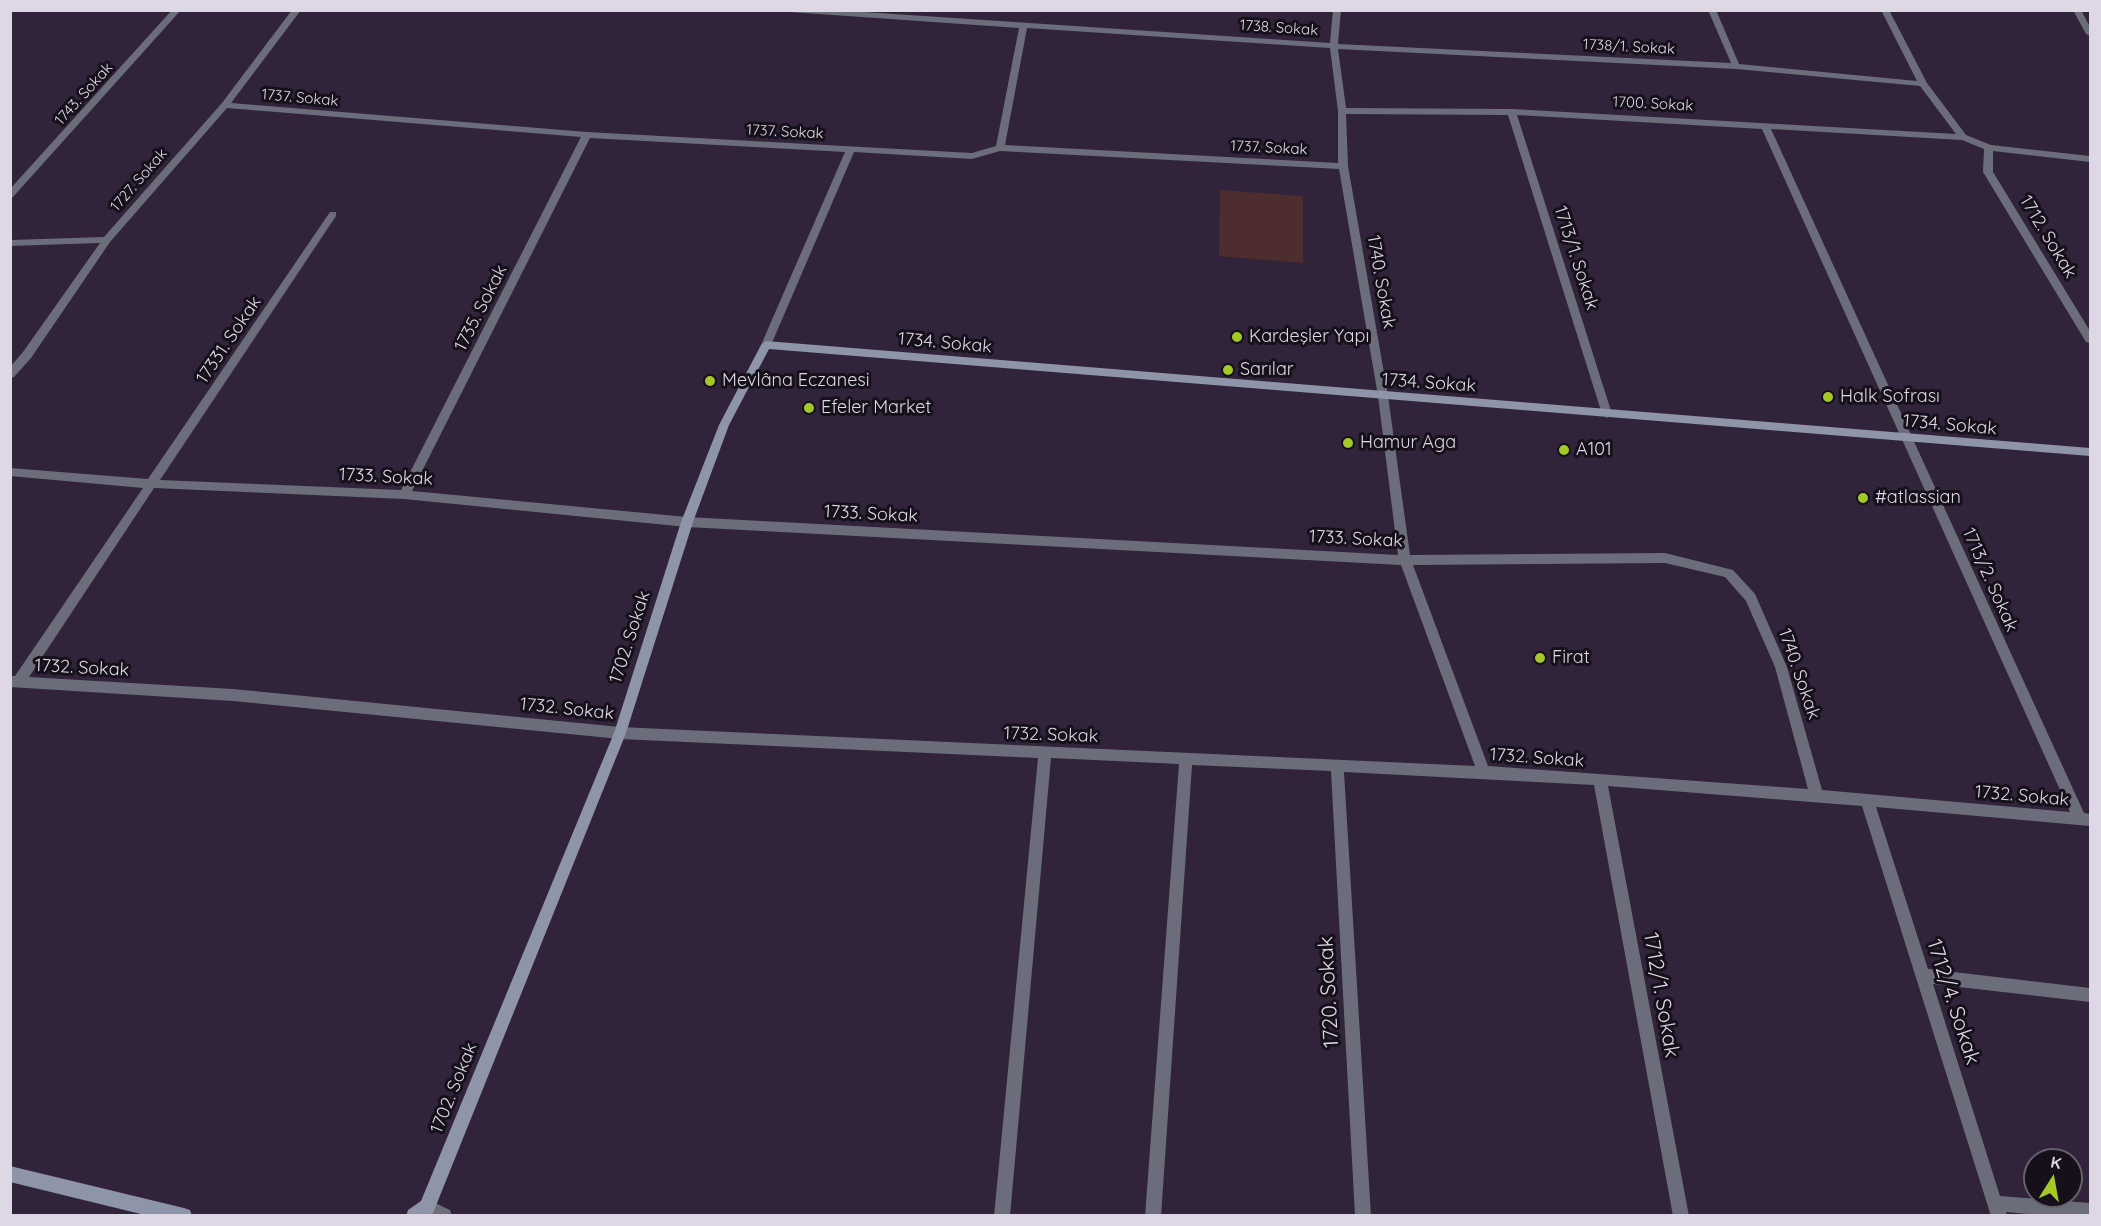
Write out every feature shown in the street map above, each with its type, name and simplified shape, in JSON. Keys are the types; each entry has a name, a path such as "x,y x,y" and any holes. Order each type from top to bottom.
{"street":[{"name":"1743. Sokak","path":"10,195 177,10"},
{"name":"1727. Sokak","path":"10,374 107,240 225,105 297,10"},
{"name":"1738. Sokak","path":"790,10 1334,46"},
{"name":"1740. Sokak","path":"1337,10 1334,46 1342,111 1343,166 1383,396 1405,560 1484,772"},
{"path":"1712,10 1736,66"},
{"path":"1885,10 1923,84 1963,137 1989,148 2091,159"},
{"path":"2077,10 2091,34"},
{"path":"1000,148 1024,25"},
{"name":"1738/1. Sokak","path":"1334,46 1736,66 1923,84"},
{"name":"1737. Sokak","path":"225,105 587,135 972,156 1000,148 1343,166"},
{"name":"1700. Sokak","path":"1342,111 1512,112 1963,137"},
{"name":"1713/1. Sokak","path":"1512,112 1607,414"},
{"name":"1713/2. Sokak","path":"1765,125 2085,820"},
{"name":"1735. Sokak","path":"404,495 587,135"},
{"name":"1712. Sokak","path":"1989,148 1989,172 2091,339"},
{"name":"1702. Sokak","path":"444,1215 424,1213 620,733 687,522 724,425 766,345 850,149"},
{"name":"17331. Sokak","path":"14,682 153,484 333,214"},
{"path":"10,243 107,240"},
{"name":"1734. Sokak","path":"766,345 2091,452"},
{"name":"1733. Sokak","path":"10,472 153,484 404,495 687,522 1405,560 1665,558 1729,573"},
{"name":"1740. Sokak","path":"1729,573 1751,598 1781,667 1817,796"},
{"name":"1732. Sokak","path":"14,682 234,695 620,733 1484,772 1817,796 2085,820"},
{"path":"1002,1215 1045,752"},
{"path":"1153,1215 1186,758"},
{"name":"1720. Sokak","path":"1337,766 1363,1215"},
{"name":"1712/1. Sokak","path":"1600,781 1681,1215"},
{"name":"1712/4. Sokak","path":"1867,800 1997,1209"},
{"path":"1923,976 2091,995"},
{"path":"10,1174 183,1215"},
{"path":"1997,1209 2091,1211"}],"shaded area":[{"path":"1220,190 1303,196 1303,263 1219,256"}],"place":[{"name":"Kardeşler Yapı","path":"1237,337"},
{"name":"Sarılar","path":"1228,370"},
{"name":"Mevlâna Eczanesi","path":"710,381"},
{"name":"Halk Sofrası","path":"1828,397"},
{"name":"Efeler Market","path":"809,408"},
{"name":"Hamur Aga","path":"1348,443"},
{"name":"A101","path":"1564,450"},
{"name":"#atlassian","path":"1863,498"},
{"name":"Firat","path":"1540,658"}]}
